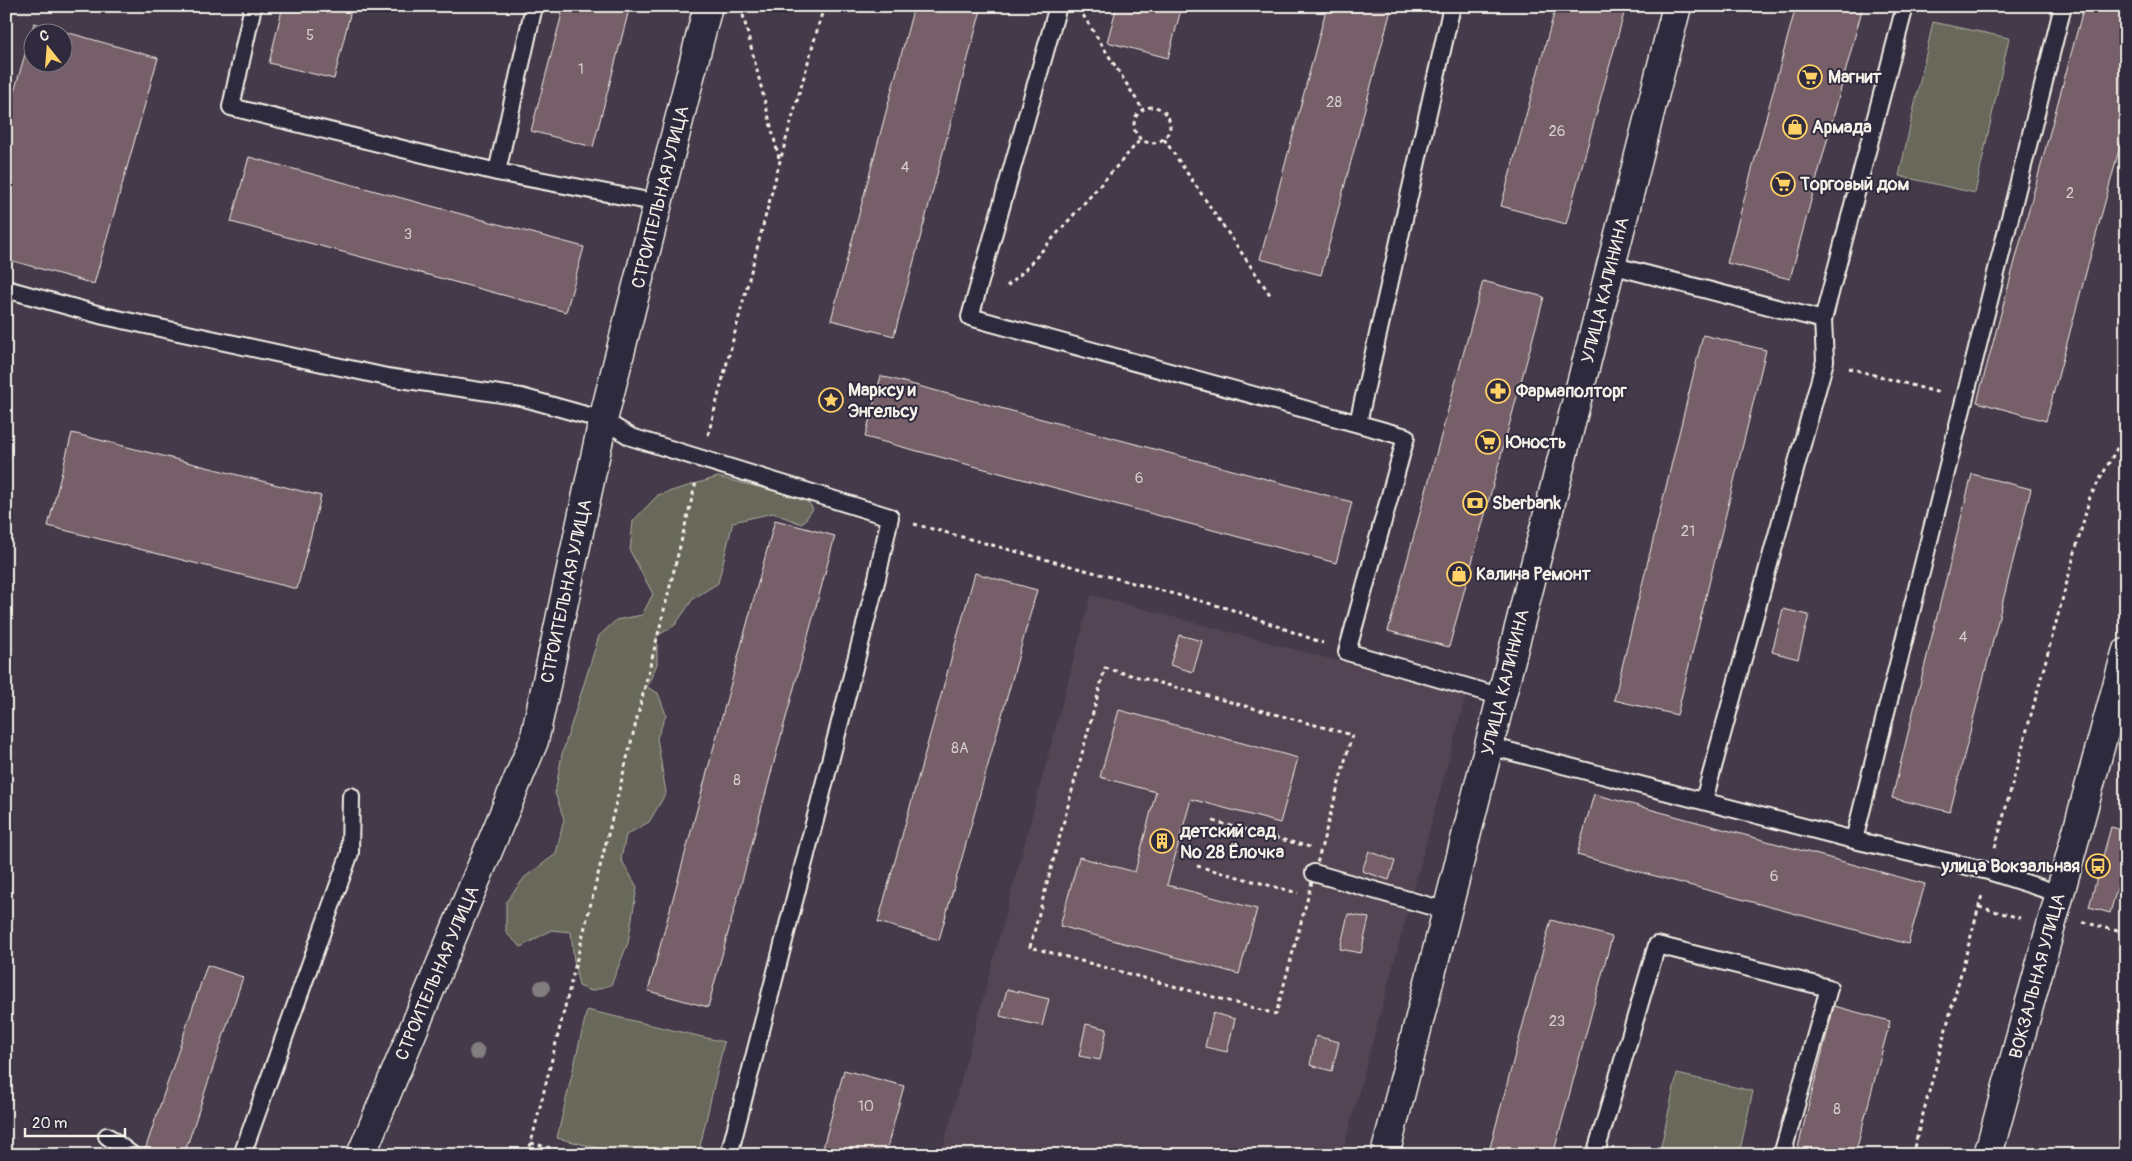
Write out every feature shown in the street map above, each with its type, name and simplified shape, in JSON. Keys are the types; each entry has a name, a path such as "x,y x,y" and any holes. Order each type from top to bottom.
{"street":[{"name":"СТРОИТЕЛЬНАЯ УЛИЦА","path":"361,1155 534,741 603,420 708,6"},
{"name":"УЛИЦА КАЛИНИНА","path":"1385,1155 1677,6"},
{"name":"ВОКЗАЛЬНАЯ УЛИЦА","path":"1988,1155 2126,653"}],"lane":[{"path":"253,6 231,107 497,172 659,203"},
{"path":"497,172 534,6"},
{"path":"1058,6 970,317 1406,437 1347,652 1502,697"},
{"path":"1358,423 1452,6"},
{"path":"1704,800 1825,361 1824,320 1905,6"},
{"path":"1854,840 2063,6"},
{"path":"1611,265 1824,320"},
{"path":"6,290 104,316 387,377 521,397 603,420 631,438 702,458 890,517 874,588 729,1155"},
{"path":"1489,746 1854,840 1988,871 2060,894"},
{"path":"242,1155 350,853 351,796"},
{"path":"1314,873 1447,911"},
{"path":"1595,1155 1658,945 1830,988 1782,1155"},
{"path":"107,1136 132,1155"}],"path":[{"path":"740,6 780,160"},
{"path":"528,1155 702,458 780,160 824,6"},
{"path":"1082,14 1143,110"},
{"path":"1145,107 1158,107 1168,115 1170,128 1164,139 1152,144 1140,140 1133,128 1135,116 1145,107"},
{"path":"1164,139 1271,296"},
{"path":"970,317 1024,271 1140,140"},
{"path":"1825,361 1964,400"},
{"path":"1912,1155 2090,497 2126,432"},
{"path":"890,517 1230,609 1347,652"},
{"path":"1105,668 1352,735 1314,873 1276,1014 1030,947 1105,668"},
{"path":"1213,821 1320,850"},
{"path":"1197,866 1308,896"},
{"path":"531,1143 578,1155"}],"shaded area":[{"path":"1091,595 1466,695 1342,1155 941,1155"}],"green space":[{"path":"1933,22 2009,38 1975,193 1899,176"},
{"path":"718,477 806,499 813,509 802,524 773,513 733,522 718,583 693,599 675,625 657,636 657,664 647,687 658,693 666,715 657,738 666,793 649,822 626,835 621,859 637,887 628,943 611,985 591,991 579,986 571,932 551,930 521,947 506,933 506,902 525,877 556,854 564,819 555,793 562,754 599,636 616,620 642,615 653,594 630,551 633,521 658,495"},
{"path":"587,1010 724,1042 698,1155 626,1155 557,1138"},
{"path":"1677,1074 1753,1091 1739,1155 1659,1155"}],"building":[{"path":"283,6 352,6 334,79 269,63"},
{"path":"564,6 630,6 593,147 531,131"},
{"path":"914,6 982,6 894,336 831,320"},
{"path":"1117,6 1182,6 1168,58 1107,42"},
{"path":"1327,6 1392,6 1321,275 1260,259"},
{"path":"1556,6 1626,6 1566,224 1501,206"},
{"path":"1796,6 1863,6 1790,279 1727,263"},
{"path":"2084,6 2126,6 2126,124 2046,421 1977,402"},
{"path":"72,34 158,58 94,284 6,259 6,120 22,65 22,72 72,72"},
{"path":"249,157 584,247 566,312 231,222"},
{"path":"1483,281 1544,297 1449,647 1388,631"},
{"path":"1703,335 1766,350 1677,715 1614,700"},
{"path":"881,376 1352,502 1336,563 865,437"},
{"path":"72,433 321,496 297,589 48,526"},
{"path":"1972,474 2031,489 1950,812 1892,798"},
{"path":"775,520 835,536 708,1007 648,991"},
{"path":"975,573 1037,590 939,940 878,922"},
{"path":"1783,609 1809,615 1798,659 1772,652"},
{"path":"1179,635 1202,641 1193,672 1170,665"},
{"name":"детский сад № 28 Ёлочка","path":"1119,710 1298,758 1280,823 1191,799 1167,885 1257,909 1239,974 1060,926 1079,857 1135,872 1156,792 1100,777"},
{"path":"1594,794 1925,884 1908,944 1577,855"},
{"path":"2111,827 2126,831 2126,856 2110,913 2089,907"},
{"path":"1369,851 1395,861 1389,880 1362,871"},
{"path":"1348,914 1369,918 1361,953 1340,949"},
{"path":"1551,920 1612,937 1553,1155 1488,1155"},
{"path":"207,965 243,977 184,1155 160,1155 145,1150"},
{"path":"1007,989 1049,999 1042,1026 1000,1016"},
{"path":"1834,1006 1890,1021 1855,1155 1796,1155"},
{"path":"1213,1013 1235,1019 1227,1052 1205,1047"},
{"path":"1086,1024 1107,1029 1100,1060 1079,1056"},
{"path":"1316,1036 1339,1042 1332,1071 1310,1065"},
{"path":"844,1070 904,1086 885,1155 821,1155"}],"place":[{"name":"Магнит","path":"1810,77"},
{"name":"Армада","path":"1795,127"},
{"name":"Торговый дом","path":"1783,184"},
{"name":"Фармаполторг","path":"1498,391"},
{"name":"Марксу и Энгельсу","path":"831,400"},
{"name":"Юность","path":"1488,442"},
{"name":"Sberbank","path":"1475,503"},
{"name":"Калина Ремонт","path":"1459,574"},
{"name":"детский сад № 28 Ёлочка","path":"1162,841"},
{"name":"улица Вокзальная","path":"2098,866"}]}
